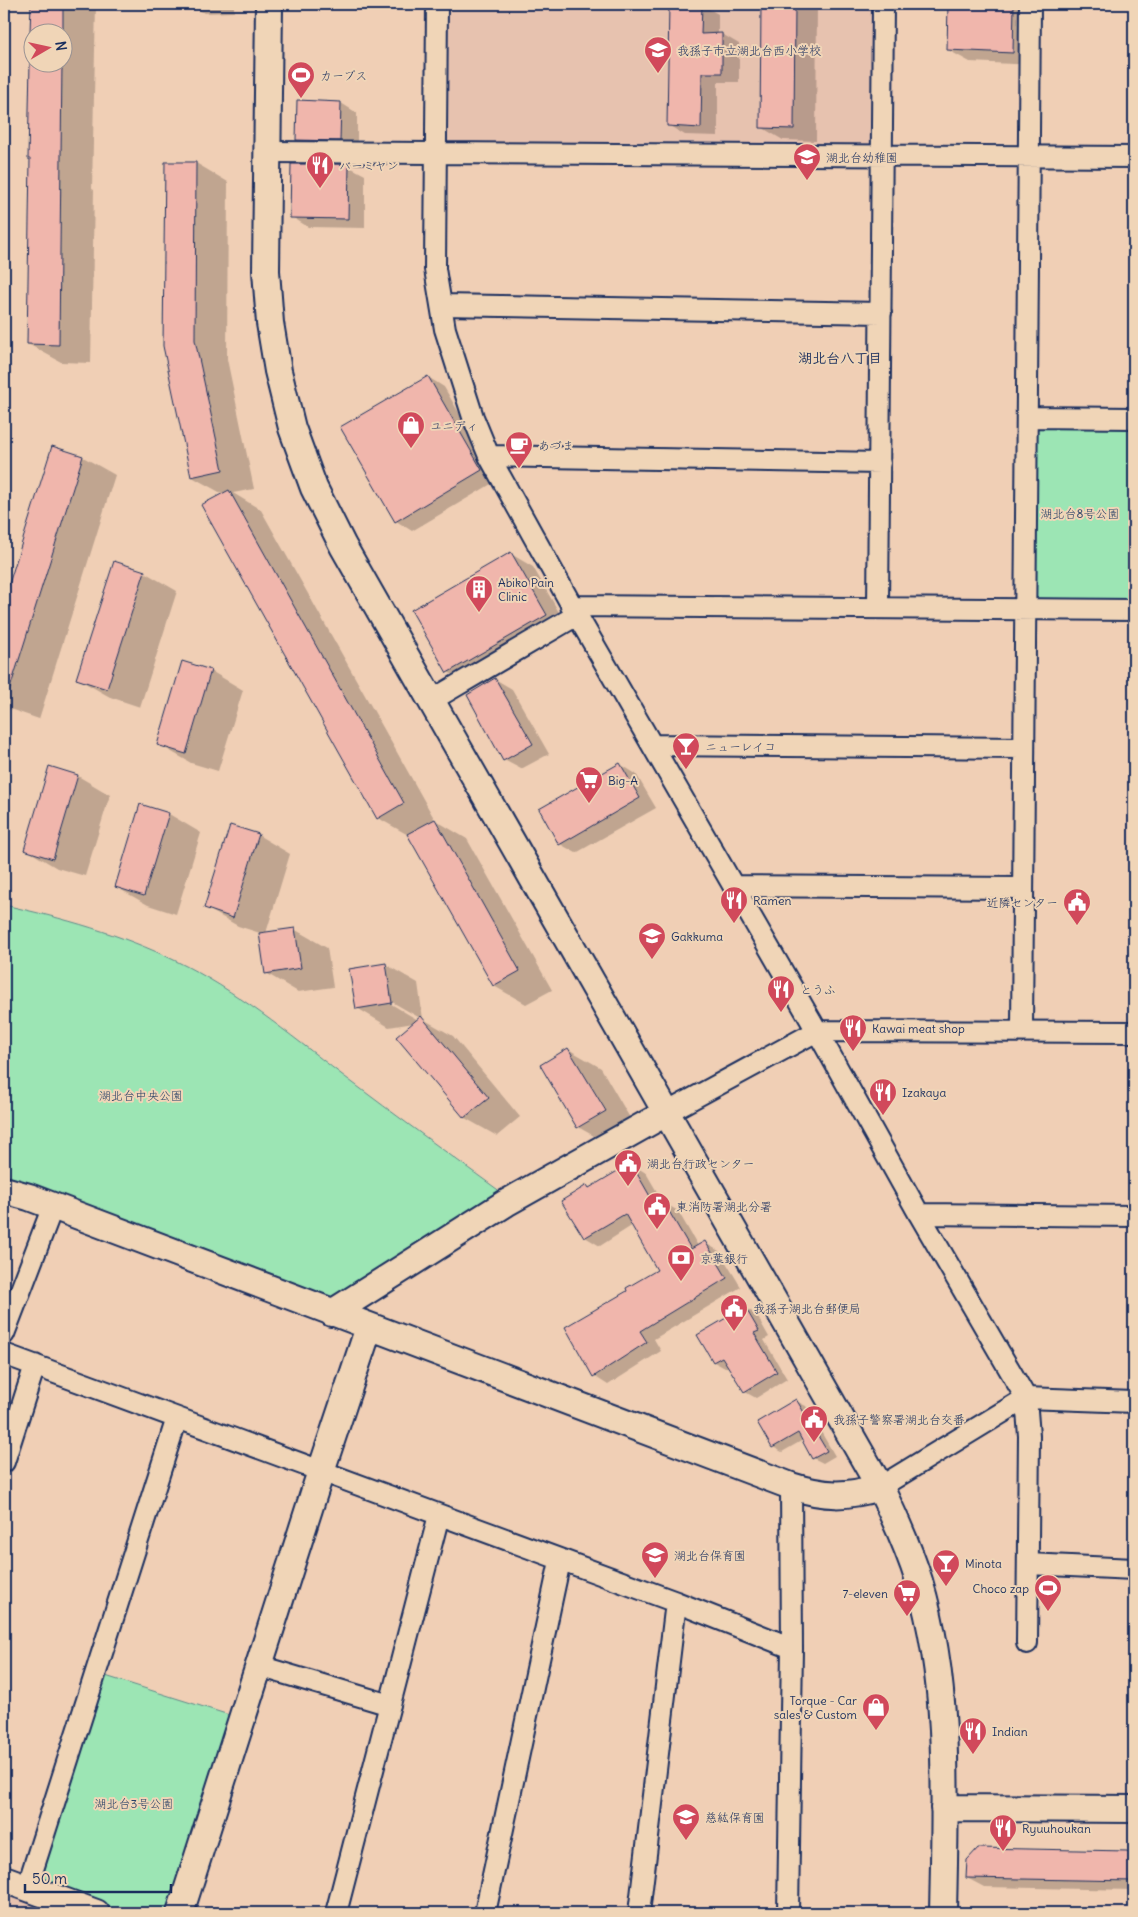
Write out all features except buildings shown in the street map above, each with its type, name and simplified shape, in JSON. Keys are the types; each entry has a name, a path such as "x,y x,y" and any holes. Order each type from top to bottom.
{"street":[{"path":"269,4 266,271 278,371 292,428 314,488 343,546 880,1486 902,1534 919,1583 933,1642 940,1702 944,1808 943,1913"},
{"path":"437,4 435,269 445,329 473,417 489,456 574,610 1026,1398 1029,1436 1027,1643"},
{"path":"878,608 883,4"},
{"path":"1022,1030 1030,4"},
{"path":"268,152 1134,157"},
{"path":"441,305 881,313"},
{"path":"1027,417 1134,418"},
{"path":"489,456 880,463"},
{"path":"432,700 574,610 878,608 1134,610"},
{"path":"653,745 1024,748"},
{"path":"734,886 1022,888"},
{"path":"332,1313 506,1203 666,1112 817,1031 1022,1030 1134,1032"},
{"path":"4,1190 53,1206 812,1493 837,1496 859,1493 880,1486 1026,1398 1134,1402"},
{"path":"4,1334 53,1206"},
{"path":"919,1214 1134,1216"},
{"path":"180,1913 369,1327"},
{"path":"4,1354 560,1561 676,1602 792,1648"},
{"path":"4,1462 35,1366"},
{"path":"96,1913 15,1884 177,1418"},
{"path":"788,1913 792,1648 791,1486"},
{"path":"336,1913 439,1515"},
{"path":"485,1913 560,1561"},
{"path":"1028,1564 1134,1569"},
{"path":"639,1913 676,1602"},
{"path":"259,1666 390,1705"},
{"path":"944,1808 1134,1808"}],"shaded area":[{"name":"我孫子市立湖北台西小学校","path":"445,4 872,4 871,147 444,144"},
{"path":"4,1894 55,1913 4,1913"}],"green space":[{"name":"湖北台8号公園","path":"1027,417 1134,418 1134,610 1026,609"},
{"name":"湖北台中央公園","path":"4,905 70,921 113,935 155,951 220,985 262,1013 512,1200 332,1313 4,1190"},
{"name":"湖北台3号公園","path":"96,1673 242,1719 180,1913 96,1913 27,1888"}],"place":[{"name":"我孫子市立湖北台西小学校","path":"658,74"},
{"name":"カーブス","path":"301,99"},
{"name":"湖北台幼稚園","path":"807,181"},
{"name":"バーミヤン","path":"320,189"},
{"name":"ユニディ","path":"411,449"},
{"name":"あづま","path":"519,469"},
{"name":"Abiko Pain Clinic","path":"479,613"},
{"name":"ニューレイコ","path":"686,770"},
{"name":"Big-A","path":"589,804"},
{"name":"Ramen","path":"734,924"},
{"name":"近隣センター","path":"1077,926"},
{"name":"Gakkuma","path":"652,960"},
{"name":"とうふ","path":"781,1013"},
{"name":"Kawai meat shop","path":"853,1052"},
{"name":"Izakaya","path":"883,1116"},
{"name":"湖北台行政センター","path":"628,1187"},
{"name":"東消防署湖北分署","path":"657,1230"},
{"name":"京葉銀行","path":"681,1282"},
{"name":"我孫子湖北台郵便局","path":"734,1332"},
{"name":"我孫子警察署湖北台交番","path":"814,1443"},
{"name":"湖北台保育園","path":"655,1579"},
{"name":"Minota","path":"946,1587"},
{"name":"Choco zap","path":"1048,1612"},
{"name":"7-eleven","path":"907,1617"},
{"name":"Torque - Car sales & Custom","path":"876,1731"},
{"name":"Indian","path":"973,1755"},
{"name":"慈紘保育園","path":"686,1841"},
{"name":"Ryuuhoukan","path":"1003,1852"}],"district":[{"name":"湖北台八丁目","path":"840,358"}]}
